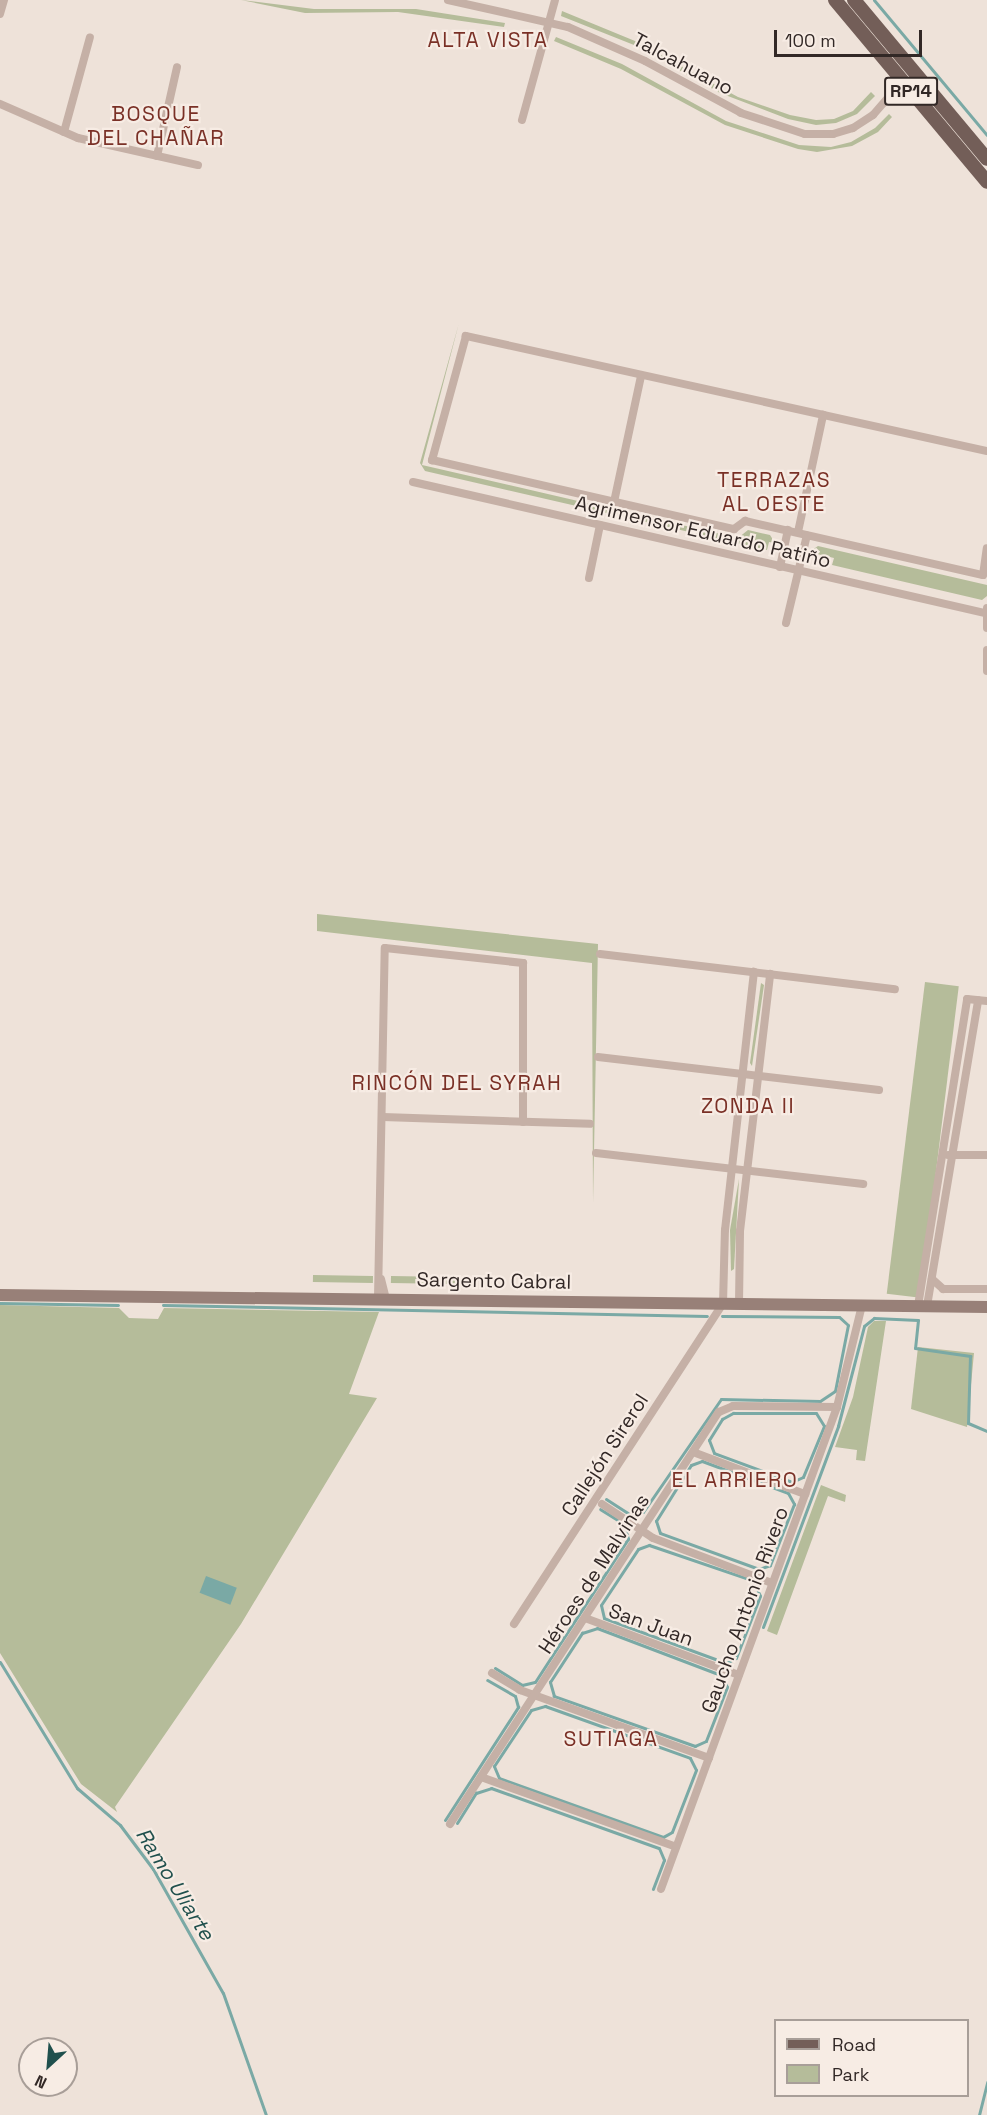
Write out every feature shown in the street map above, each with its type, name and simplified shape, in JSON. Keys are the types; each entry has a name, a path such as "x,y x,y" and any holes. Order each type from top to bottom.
{"main road":[{"name":"RP14","path":"835,0 987,182"},
{"name":"RP14","path":"854,0 987,159"},
{"name":"Sargento Cabral","path":"0,1295 987,1307"}],"street":[{"path":"0,14 4,0"},
{"name":"Talcahuano","path":"448,0 549,21 645,61 749,116 805,134 833,134 853,128 873,115 891,94"},
{"path":"522,120 555,0"},
{"path":"64,132 90,37"},
{"path":"157,156 177,67"},
{"path":"0,104 64,132 198,165"},
{"path":"987,451 466,336 432,460 734,529 745,521 983,575 987,548"},
{"path":"614,502 641,376"},
{"path":"786,623 799,571 802,534 823,415"},
{"name":"Agrimensor Eduardo Patiño","path":"413,482 780,567 986,611"},
{"path":"589,578 600,525"},
{"path":"780,567 788,530"},
{"path":"986,611 987,628"},
{"path":"987,650 987,671"},
{"path":"382,1298 385,948 523,963 523,1122"},
{"path":"600,954 895,989"},
{"path":"723,1304 725,1230 754,972"},
{"path":"738,1304 740,1231 770,974"},
{"path":"923,1306 932,1252 952,1155 964,1084 983,1001 967,999 942,1154 932,1252 932,1279 923,1306"},
{"path":"598,1057 879,1090"},
{"path":"954,1083 964,1084"},
{"path":"383,1117 590,1124"},
{"path":"596,1153 863,1184"},
{"path":"942,1154 987,1155"},
{"path":"932,1279 943,1289 987,1289"},
{"name":"Callejón Sirerol","path":"514,1624 723,1304"},
{"name":"Gaucho Antonio Rivero","path":"661,1889 837,1407 862,1305"},
{"name":"Héroes de Malvinas","path":"450,1824 720,1412 733,1406 837,1407"},
{"path":"693,1452 806,1494"},
{"path":"602,1504 642,1531 772,1583"},
{"name":"San Juan","path":"585,1618 739,1675"},
{"path":"492,1673 534,1695 709,1758"},
{"path":"481,1777 676,1847"}],"green space":[{"path":"241,0 314,9 416,9 505,23 504,27 398,12 305,13"},
{"path":"562,11 635,41 738,97 790,115 816,120 834,119 853,111 871,92 875,96 857,114 836,123 816,125 788,119 720,93 634,45 561,16"},
{"path":"556,37 622,64 726,121 799,145 831,147 851,142 875,128 889,114 892,117 878,132 852,146 817,152 798,149 725,125 621,69 554,41"},
{"path":"459,323 422,465 738,538 748,530 770,535 775,543 769,542 767,550 425,471 420,463"},
{"path":"818,546 987,585 987,596 982,600 832,565 834,558 809,552"},
{"path":"317,914 598,944 593,1204 592,963 317,931"},
{"path":"925,982 959,986 920,1298 887,1294"},
{"path":"761,983 764,985 752,1066 750,1063"},
{"path":"739,1179 734,1269 731,1271 730,1230"},
{"path":"313,1275 373,1276 373,1283 313,1282"},
{"path":"391,1276 468,1277 468,1284 391,1283"},
{"path":"0,1305 119,1308 129,1318 158,1319 164,1308 379,1312 349,1394 377,1398 241,1624 115,1807 117,1812 81,1784 0,1653"},
{"path":"874,1321 886,1321 865,1461 856,1460 857,1450 835,1447 853,1397 868,1327"},
{"path":"918,1347 974,1353 967,1427 911,1409"},
{"path":"821,1485 846,1495 845,1502 828,1496 777,1635 767,1631"}],"water":[{"path":"206,1576 237,1588 230,1605 200,1593"}],"waterway":[{"path":"874,0 987,135"},
{"path":"0,1303 118,1305"},
{"path":"163,1305 707,1316"},
{"path":"606,1499 631,1515 643,1512 721,1399 820,1401 835,1391 848,1325 839,1317 722,1316"},
{"path":"763,1627 838,1426 864,1326 874,1318 918,1320 915,1348 970,1356 968,1423 987,1431"},
{"path":"733,1413 816,1413 824,1426 803,1477 792,1482 714,1453 709,1440 722,1419 733,1413"},
{"path":"702,1461 788,1493 794,1504 770,1565 759,1569 660,1533 656,1521 691,1465 702,1461"},
{"path":"495,1668 522,1685 535,1682 628,1539 624,1524 600,1509"},
{"path":"649,1545 754,1581 760,1596 736,1658 726,1663 604,1618 601,1605 638,1549 649,1545"},
{"path":"597,1628 721,1675 727,1687 706,1741 695,1746 554,1696 550,1682 582,1633 597,1628"},
{"name":"Ramo Uliarte","path":"0,1662 77,1788 120,1825 153,1869 223,1993 266,2115"},
{"path":"445,1820 518,1707 515,1696 487,1680"},
{"path":"545,1706 690,1758 696,1770 672,1832 663,1837 499,1778 494,1766 531,1710 545,1706"},
{"path":"457,1823 476,1793 491,1788 659,1848 664,1860 653,1889"},
{"path":"979,2115 987,2082"}],"district":[{"name":"ALTA VISTA","path":"488,40"},
{"name":"BOSQUE DEL CHAÑAR","path":"156,126"},
{"name":"TERRAZAS AL OESTE","path":"774,492"},
{"name":"RINCÓN DEL SYRAH","path":"457,1083"},
{"name":"ZONDA II","path":"748,1106"},
{"name":"EL ARRIERO","path":"735,1480"},
{"name":"SUTIAGA","path":"611,1739"}]}
